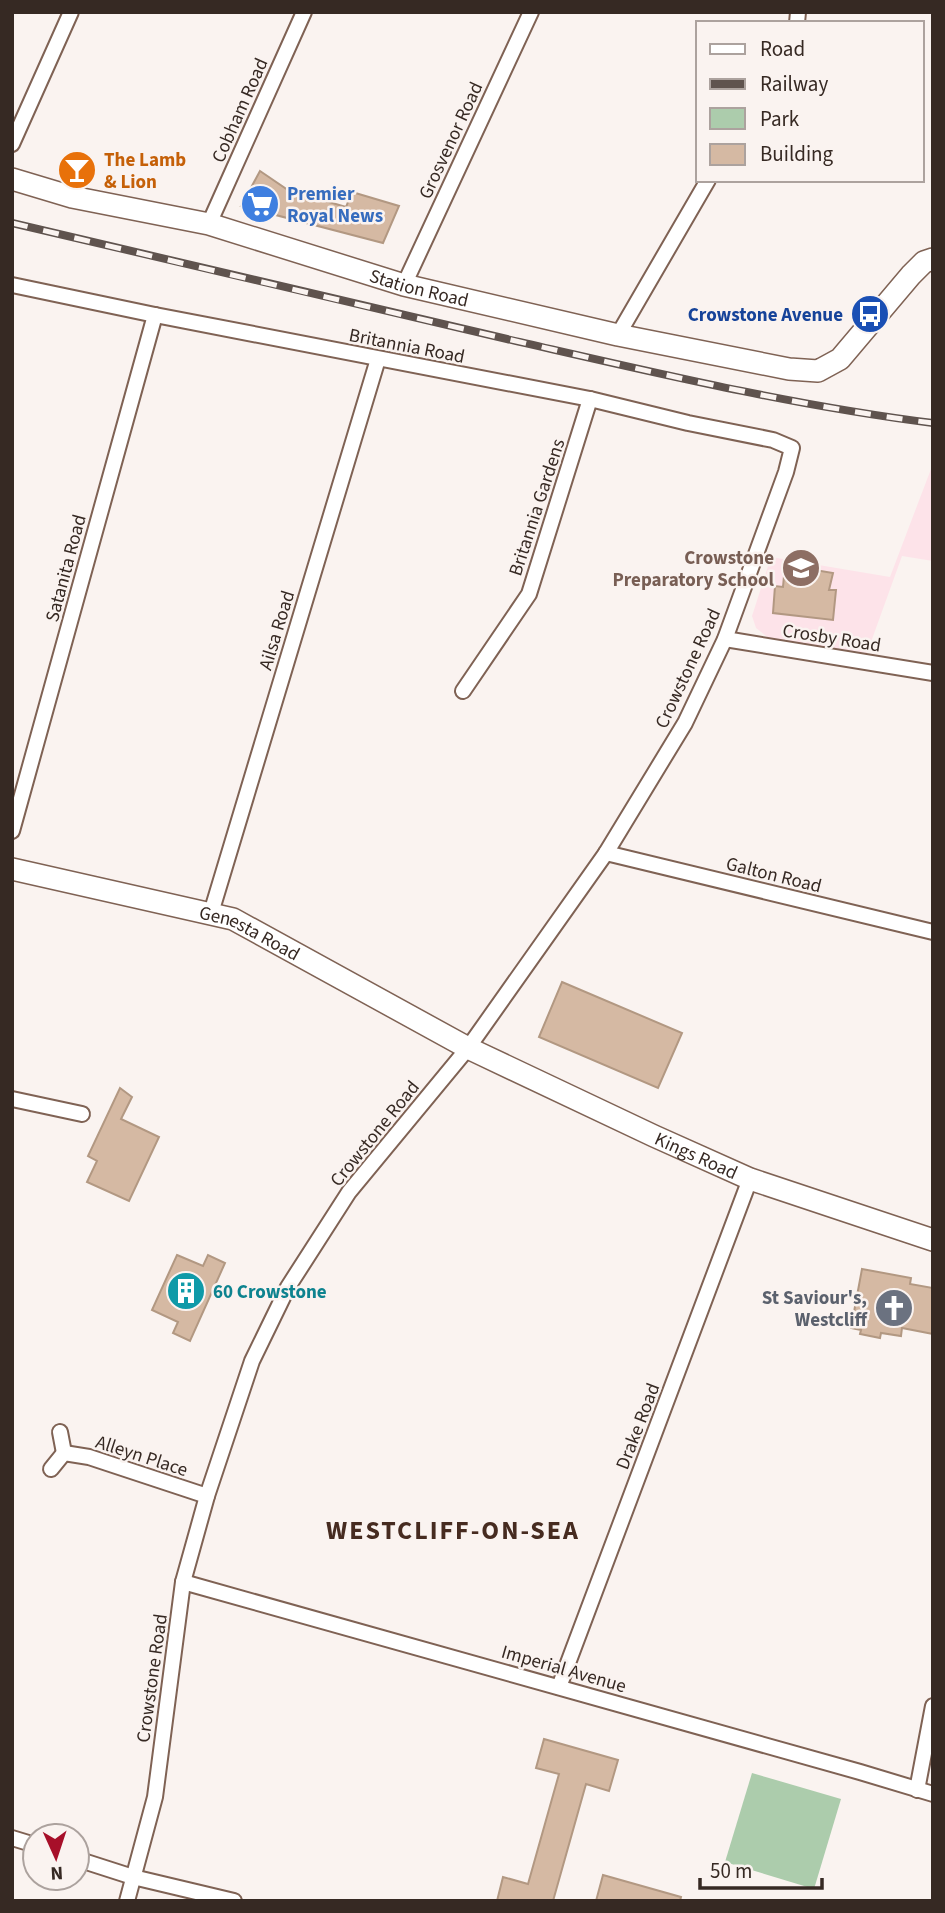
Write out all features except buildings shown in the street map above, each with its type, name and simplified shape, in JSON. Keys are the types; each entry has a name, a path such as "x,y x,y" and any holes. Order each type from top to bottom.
{"street":[{"path":"12,144 71,12"},
{"name":"Cobham Road","path":"209,224 304,12"},
{"name":"Grosvenor Road","path":"404,285 531,12"},
{"name":"Station Road","path":"12,179 72,197 209,224 404,285 618,335 789,369 818,371 840,359 911,275 924,262 933,259"},
{"path":"618,335 707,182"},
{"name":"Britannia Road","path":"12,285 590,399 773,440 792,448"},
{"name":"Satanita Road","path":"12,831 155,315"},
{"name":"Ailsa Road","path":"211,913 377,359"},
{"name":"Britannia Gardens","path":"463,691 529,594 590,399"},
{"name":"Crowstone Road","path":"127,1901 155,1797 183,1582 206,1496 251,1361 288,1287 349,1192 468,1048 606,853 685,723 726,639 786,472 792,448"},
{"name":"Crosby Road","path":"726,639 933,673"},
{"name":"Galton Road","path":"606,853 933,932"},
{"name":"Genesta Road","path":"12,869 233,919 468,1048"},
{"name":"Kings Road","path":"468,1048 750,1179 933,1240"},
{"path":"12,1099 82,1114"},
{"name":"Drake Road","path":"559,1687 750,1179"},
{"path":"51,1469 64,1453 60,1432"},
{"name":"Alleyn Place","path":"64,1453 89,1457 206,1496"},
{"name":"Imperial Avenue","path":"183,1582 933,1794"},
{"path":"917,1790 933,1706"},
{"path":"91,1864 133,1877 234,1901"}],"shaded area":[{"name":"Crowstone Preparatory School","path":"931,469 933,561 902,556 867,653 770,639 756,628 752,616 771,557 890,577"}],"green space":[{"path":"752,1773 841,1799 814,1889 725,1862"}],"railway":[{"path":"12,223 666,375 826,407 933,423"}],"place":[{"name":"The Lamb & Lion","path":"77,170"},
{"name":"Premier Royal News","path":"260,204"},
{"name":"Crowstone Avenue","path":"870,314"},
{"name":"Crowstone Preparatory School","path":"801,568"},
{"name":"60 Crowstone","path":"186,1291"},
{"name":"St Saviour's, Westcliff","path":"894,1308"}],"district":[{"name":"WESTCLIFF-ON-SEA","path":"453,1530"}]}
